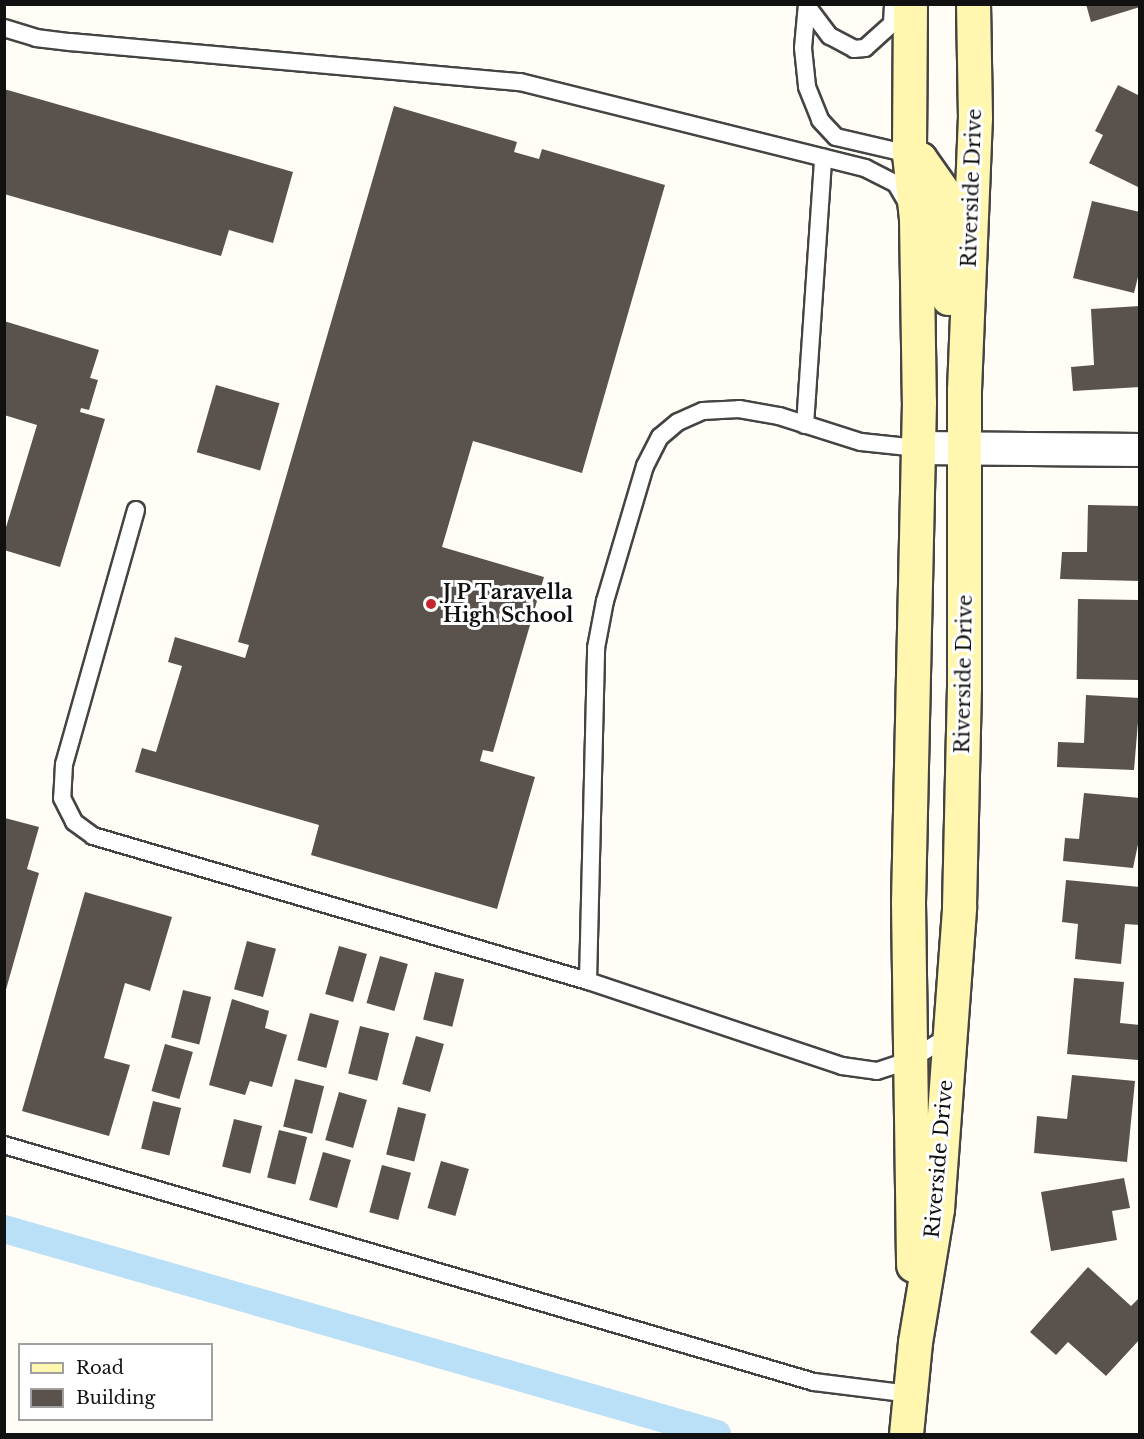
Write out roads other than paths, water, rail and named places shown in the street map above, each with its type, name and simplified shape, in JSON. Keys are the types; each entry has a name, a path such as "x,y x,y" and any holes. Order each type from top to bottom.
{"street":[{"name":"Riverside Drive","path":"910,4 909,154 916,218 918,448 908,902 915,1342"},
{"name":"Riverside Drive","path":"907,1433 915,1342 937,1209 960,855 966,450 964,390 975,118 973,4"},
{"path":"909,154 920,159 944,193 950,353 964,390"},
{"path":"918,448 1140,450"}],"lane":[{"path":"807,5 830,36 855,49 865,48 892,24 894,4"},
{"path":"807,5 804,58 807,87 820,120 837,137 909,154"},
{"path":"4,28 36,38 70,42 520,82 882,175 896,184 916,218"},
{"path":"805,425 823,158"},
{"path":"588,981 596,648 605,601 645,466 660,437 678,422 703,411 739,409 861,442 918,448"},
{"path":"136,510 64,764 62,798 74,822 93,836 588,981 842,1066 877,1071 910,1060 949,1036"},
{"path":"4,1145 814,1382 911,1394"}],"waterway":[{"path":"4,1229 717,1434"}],"place":[{"name":"J P Taravella High School","path":"431,604"}]}
